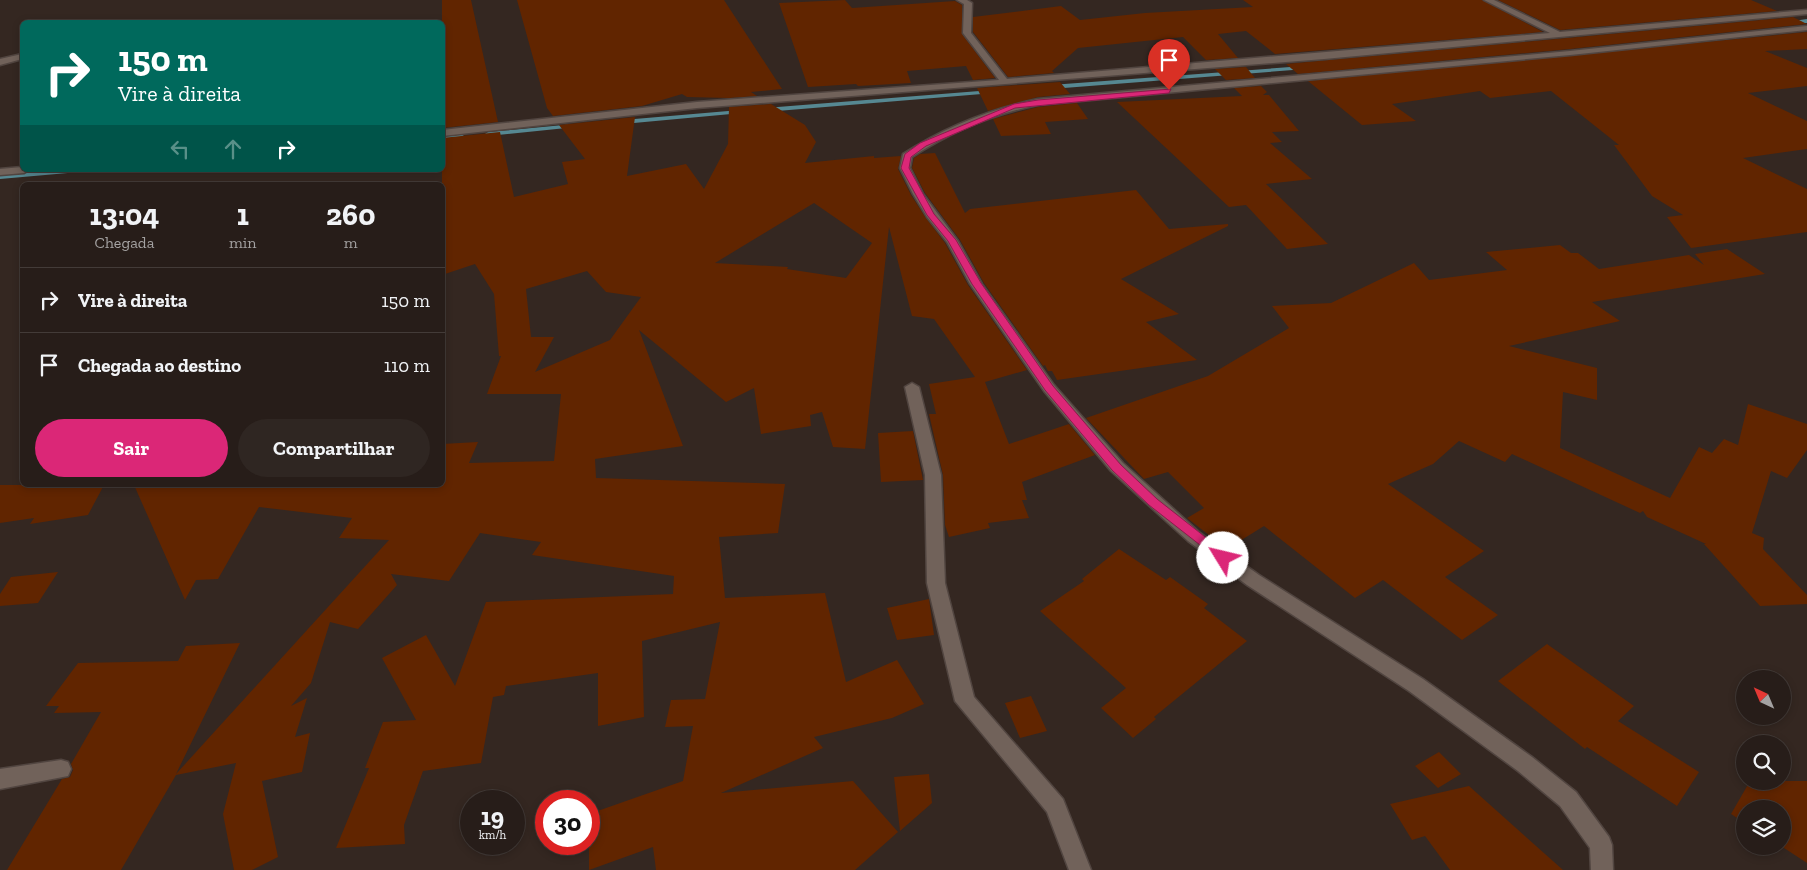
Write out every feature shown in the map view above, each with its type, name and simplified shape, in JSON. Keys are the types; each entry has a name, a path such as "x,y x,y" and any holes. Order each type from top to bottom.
{"street":[{"path":"961,0 968,3 967,33 1004,80"},
{"path":"1488,0 1559,35"},
{"path":"445,133 697,105 881,92 1004,80 1559,35 1807,12"},
{"path":"1602,870 1601,845 1568,799 1525,764 1416,685 1253,580 1201,542 1116,468 1049,388 976,284 952,240 931,215 905,168 908,156 923,145 1014,106 1038,102 1570,53 1807,28"},
{"path":"0,62 20,57"},
{"path":"0,172 20,170"},
{"path":"912,387 932,475 936,584 965,701 1055,806 1080,870"},
{"path":"0,779 61,769"}],"building":[{"path":"442,0 471,0 498,122 445,128 445,20 442,20"},
{"path":"517,0 724,0 782,89 751,92 757,96 729,98 687,97 682,94 642,106 553,116 547,108"},
{"path":"845,0 852,8 955,1 962,5 962,34 995,78 973,80 966,66 907,71 911,83 808,87 779,3"},
{"path":"1243,0 1482,0 1543,32 1275,54 1246,31 1218,34 1238,58 1206,60 1183,37 1078,48 1052,71 1054,73 1008,77 973,32 973,17 1061,6 1080,20 1145,13 1253,7"},
{"path":"1498,0 1751,0 1777,11 1560,30"},
{"path":"1793,17 1807,24 1570,49 1298,74 1286,64"},
{"path":"1807,32 1807,49 1765,51 1807,68 1807,86 1748,93 1807,121 1807,149 1743,158 1807,189 1807,232 1691,248 1667,217 1683,215 1652,196 1614,145 1619,145 1551,91 1490,98 1480,91 1392,104 1416,121 1362,125 1308,81"},
{"path":"1246,67 1255,78 1226,80 1215,69"},
{"path":"1060,82 1070,94 1038,97 988,111 977,88"},
{"path":"1261,86 1267,92 1263,95 1269,95 1299,131 1272,132 1282,142 1270,143 1312,179 1266,184 1328,244 1287,249 1246,205 1229,207 1117,102 1242,96 1234,88"},
{"path":"1077,103 1088,119 1045,122 1051,134 1001,136 993,119 1038,107"},
{"path":"771,104 805,125 816,142 805,163 874,156 874,158 901,156 898,169 911,195 945,243 968,285 1027,370 985,382 1009,444 1069,424 1095,455 1022,482 1027,500 1022,500 1029,518 988,523 990,528 949,537 945,525 943,475 929,414 936,414 929,384 975,377 934,319 912,316 889,227 865,449 833,447 822,412 810,415 811,426 761,434 754,388 726,402 639,330 683,446 595,459 596,478 785,484 778,533 719,537 725,598 825,593 846,682 897,660 924,704 892,718 814,737 823,748 721,793 853,781 898,832 855,870 656,870 653,847 589,870 589,855 600,855 600,810 683,781 693,726 665,727 671,700 705,699 720,622 642,641 644,717 598,726 598,673 506,686 504,695 493,697 481,763 423,771 404,825 405,844 336,848 369,768 365,768 383,722 416,720 382,658 426,635 455,686 486,602 673,594 674,576 532,555 541,542 480,533 449,581 391,574 397,585 358,629 330,622 311,683 291,706 307,698 295,737 310,733 302,772 262,781 278,857 252,870 234,870 223,814 236,763 176,775 121,870 7,870 62,779 70,777 73,770 71,764 101,712 54,713 59,706 46,706 78,663 178,661 186,646 240,643 176,774 389,540 339,538 352,518 259,507 218,579 196,580 185,600 135,487 445,487 445,444 478,442 469,463 554,461 561,394 487,394 501,356 499,356 494,294 475,264 445,274 445,182 442,182 442,172 445,172 445,138 500,132 514,197 568,184 562,162 585,159 559,125 635,117 627,176 686,164 704,189 728,144 729,107","holes":["814,203 872,243 846,278 787,269 788,267 715,263","587,271 606,292 641,297 610,340 535,372 554,337 531,337 526,289"]},
{"path":"935,153 965,213 970,209 1136,190 1169,229 1228,224 1228,226 1121,279 1179,314 1146,322 1197,360 1057,380 1052,371 1048,371 1045,365 1043,366 984,283 960,240 925,193 912,168 914,158 920,154"},
{"path":"1560,245 1571,253 1578,253 1599,269 1689,255 1704,265 1695,254 1727,249 1765,274 1592,302 1620,321 1509,346 1597,368 1597,400 1563,392 1560,448 1670,498 1699,447 1712,453 1724,439 1738,445 1748,404 1807,424 1807,450 1787,478 1771,471 1752,533 1764,538 1763,549 1807,595 1807,604 1760,606 1704,544 1706,544 1647,517 1643,511 1640,513 1512,454 1505,462 1459,441 1433,464 1388,484 1484,551 1445,577 1498,615 1462,640 1383,580 1355,598 1264,526 1227,549 1187,518 1204,508 1168,472 1144,479 1086,418 1208,376 1289,328 1272,306 1331,303 1414,263 1429,280 1507,270 1486,252"},
{"path":"913,431 923,480 881,482 878,433"},
{"path":"0,485 20,485 20,487 103,487 88,515 30,524 34,518 0,523"},
{"path":"1119,549 1166,580 1170,577 1208,604 1204,608 1247,641 1154,717 1156,719 1133,738 1101,708 1126,688 1040,611 1084,581 1082,579"},
{"path":"58,572 38,603 0,606 0,594 11,577"},
{"path":"929,599 934,635 897,640 887,608"},
{"path":"1547,644 1634,706 1618,721 1699,772 1677,806 1587,747 1585,749 1498,681"},
{"path":"1031,696 1047,731 1020,738 1005,703"},
{"path":"1439,752 1461,774 1438,788 1415,766"},
{"path":"929,774 932,803 900,831 894,777"},
{"path":"1791,781 1807,781 1807,863 1791,853 1791,800 1739,800 1745,790 1791,790"},
{"path":"1469,786 1563,870 1450,870 1425,836 1412,840 1390,804"},
{"path":"1736,805 1736,817 1731,814"}],"waterway":[{"path":"1789,22 1807,21"},
{"path":"1051,87 1304,68"},
{"path":"765,110 992,92"},
{"path":"623,122 740,112"},
{"path":"488,134 574,126"},
{"path":"445,138 461,136"},
{"path":"0,177 56,172"}],"route":[{"path":"1169,90 1038,102 1014,106 923,145 908,156 905,168 931,215 952,240 976,284 1049,388 1078,424 1116,468 1194,537 1223,558"}]}
